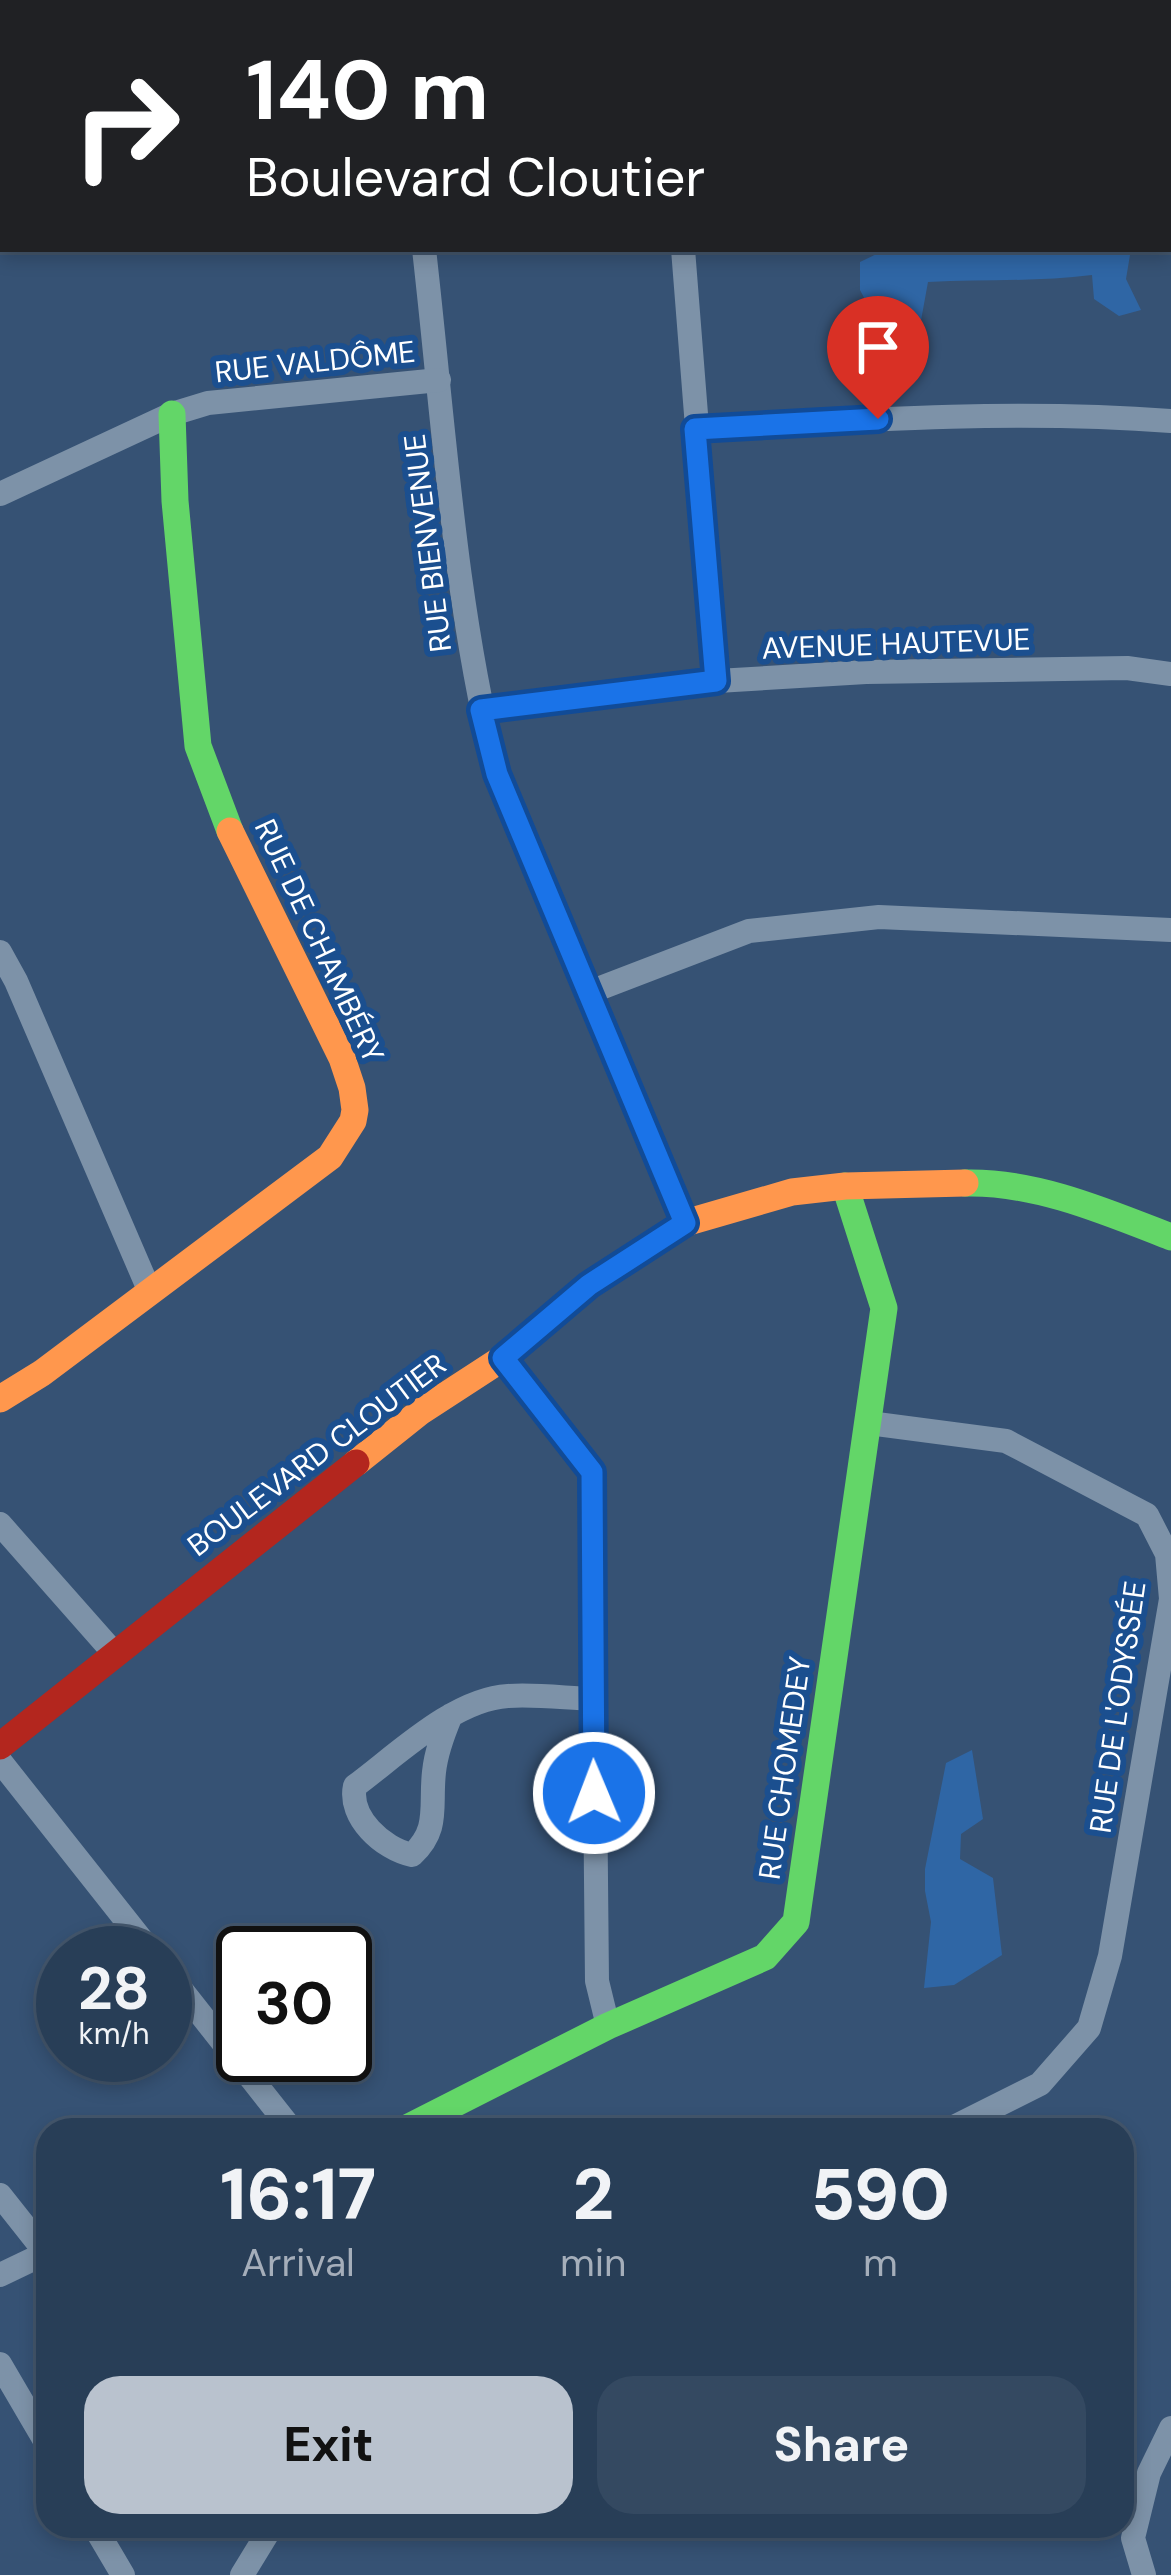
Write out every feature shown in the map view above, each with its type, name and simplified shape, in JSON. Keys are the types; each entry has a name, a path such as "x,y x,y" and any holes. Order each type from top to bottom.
{"street":[{"name":"RUE BIENVENUE","path":"424,252 466,633 497,774 685,1223"},
{"path":"683,252 716,681"},
{"name":"RUE VALDÔME","path":"0,494 172,414 208,403 439,380"},
{"name":"RUE DE CHAMBÉRY","path":"0,1399 42,1373 329,1157 350,1133 356,1110 342,1058 235,845 198,746 175,501 172,414"},
{"path":"695,429 878,419 1100,416 1171,421"},
{"name":"AVENUE HAUTEVUE","path":"481,710 716,681 890,671 1127,668 1171,674"},
{"path":"590,992 749,932 879,917 1171,930"},
{"path":"0,952 150,1292"},
{"name":"BOULEVARD CLOUTIER","path":"0,1746 420,1412 503,1358 589,1285 685,1223 792,1192 989,1182 1088,1204 1171,1238"},
{"name":"RUE CHOMEDEY","path":"428,2118 608,2026 765,1957 796,1922 884,1308 845,1186"},
{"path":"503,1358 592,1472 597,1981 608,2026"},
{"name":"RUE DE L'ODYSSÉE","path":"869,1423 1006,1441 1147,1515 1167,1555 1171,1599 1110,1956 1089,2029 1040,2084 971,2118"},
{"path":"0,1524 114,1653"},
{"path":"451,1715 434,1768 426,1842 412,1855 395,1852 357,1814 352,1800 355,1786 451,1715 474,1703 505,1696 592,1699"},
{"path":"0,1761 131,1926"},
{"path":"192,2004 282,2118"},
{"path":"0,2195 36,2239"},
{"path":"0,2275 36,2258"},
{"path":"0,2364 36,2426"},
{"path":"1134,2534 1149,2473 1171,2428"},
{"path":"101,2538 123,2575"},
{"path":"242,2575 265,2538"},
{"path":"1133,2538 1144,2575"}],"shaded area":[{"path":"881,252 1130,252 1126,279 1141,310 1119,316 1094,299 1092,275 928,282 918,337 897,361 860,290 860,262"},
{"path":"972,1750 983,1819 961,1834 960,1859 993,1878 1002,1955 954,1985 924,1988 931,1922 925,1869 946,1763"}],"traffic: fast":[{"path":"172,414 175,501 198,746 230,831"},
{"path":"965,1183 1044,1193 1171,1237"},
{"path":"427,2118 608,2026 765,1957 796,1922 884,1308 845,1186"}],"traffic: slow":[{"path":"0,1399 42,1373 330,1157 353,1121 352,1088 342,1058 230,831"},
{"path":"356,1463 420,1412 503,1358 589,1285 685,1223 792,1192 965,1183"}],"traffic: jam":[{"path":"0,1746 356,1463"}],"route":[{"path":"594,1793 592,1472 503,1358 589,1285 685,1223 497,774 481,710 716,681 695,429 878,419"}]}
